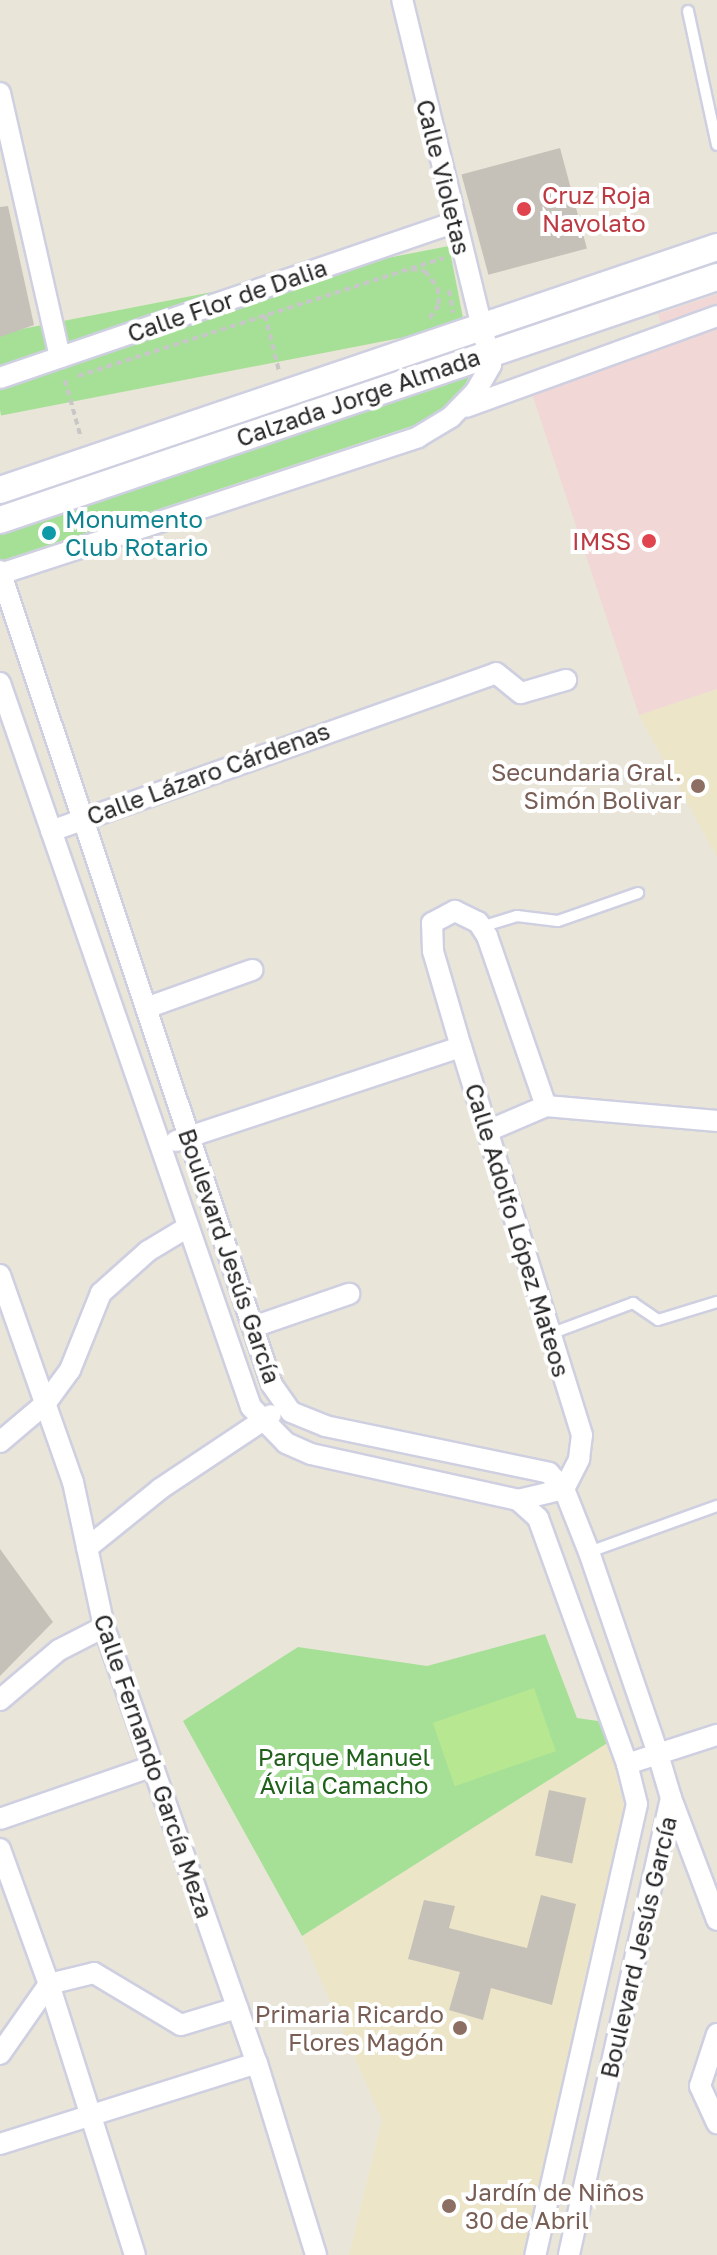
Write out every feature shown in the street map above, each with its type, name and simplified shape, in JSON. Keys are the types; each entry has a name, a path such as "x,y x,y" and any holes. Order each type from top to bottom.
{"street":[{"name":"Calle Violetas","path":"402,0 454,223 486,340"},
{"path":"0,93 60,357"},
{"name":"Calle Flor de Dalia","path":"0,378 454,223"},
{"name":"Calzada Jorge Almada","path":"0,520 486,340 717,247"},
{"name":"Calzada Jorge Almada","path":"0,490 486,340 717,277"},
{"path":"1,573 371,454 418,437 462,408 717,316"},
{"path":"462,408 491,365 486,340"},
{"name":"Boulevard Jesús García","path":"1,573 253,1327 284,1404 325,1426 549,1473 564,1489 589,1552 658,1754 671,1798 569,2255"},
{"name":"Calle Lázaro Cárdenas","path":"51,831 496,673 521,693 566,680"},
{"name":"Boulevard Jesús García","path":"0,683 251,1407 286,1443 311,1454 518,1500 538,1518 627,1764 637,1804 535,2255"},
{"name":"Calle Adolfo López Mateos","path":"481,927 455,911 432,923 433,951 582,1435 579,1459 564,1489"},
{"path":"481,927 546,1106"},
{"path":"146,1008 252,970"},
{"path":"161,1147 461,1047"},
{"path":"490,1130 546,1106 717,1121"},
{"path":"0,1442 45,1404 70,1370 101,1293 148,1251 188,1227"},
{"name":"Calle Fernando García Meza","path":"0,1275 73,1482 104,1627 257,2063 316,2255"},
{"path":"253,1327 349,1294"},
{"path":"87,1548 160,1489 284,1404"},
{"path":"518,1500 564,1489"},
{"path":"0,1700 59,1650 104,1627"},
{"path":"627,1764 717,1735"},
{"path":"0,1819 153,1766"},
{"path":"671,1798 717,1920"},
{"path":"0,1849 49,1984 88,2115 135,2255"},
{"path":"0,2054 49,1984 94,1973 107,1977 181,2025 237,2008"},
{"path":"717,2034 700,2086 717,2123"},
{"path":"0,2144 257,2063"}],"lane":[{"path":"688,11 717,145"},
{"path":"481,927 517,916 558,921 638,893"},
{"path":"550,1334 633,1303 658,1320 717,1302"},
{"path":"589,1552 717,1506"}],"path":[{"path":"52,385 443,258 445,272"},
{"path":"408,269 425,271 438,288 439,305 425,323"},
{"path":"448,285 453,313"},
{"path":"265,315 279,371"},
{"path":"65,380 81,438"}],"shaded area":[{"name":"IMSS","path":"717,294 717,689 639,715 532,394 668,346 658,314"},
{"name":"Secundaria Gral. Simón Bolivar","path":"717,689 717,857 639,715"},
{"name":"Primaria Ricardo Flores Magón","path":"609,1742 625,1812 525,2255 349,2255 382,2120 302,1936"}],"green space":[{"path":"449,246 464,326 1,416 0,333"},
{"path":"467,366 469,377 458,398 418,424 0,561 0,529"},
{"name":"Parque Manuel Ávila Camacho","path":"545,1634 577,1718 598,1721 609,1742 302,1936 183,1721 298,1647 427,1666"},
{"path":"534,1688 556,1751 455,1786 433,1723"}],"building":[{"name":"Cruz Roja Navolato","path":"560,148 587,248 488,275 461,174"},
{"path":"8,206 34,325 0,337 0,207"},
{"path":"0,1549 53,1622 0,1676"},
{"path":"549,1790 586,1798 572,1863 535,1856"},
{"path":"541,1895 576,1904 552,2005 491,1988 483,2020 449,2010 460,1972 408,1959 424,1900 455,1906 449,1928 527,1948"}],"place":[{"name":"Cruz Roja Navolato","path":"524,209"},
{"name":"Monumento Club Rotario","path":"49,533"},
{"name":"IMSS","path":"649,541"},
{"name":"Secundaria Gral. Simón Bolivar","path":"698,786"},
{"name":"Primaria Ricardo Flores Magón","path":"460,2028"},
{"name":"Jardín de Niños 30 de Abril","path":"449,2206"}]}
